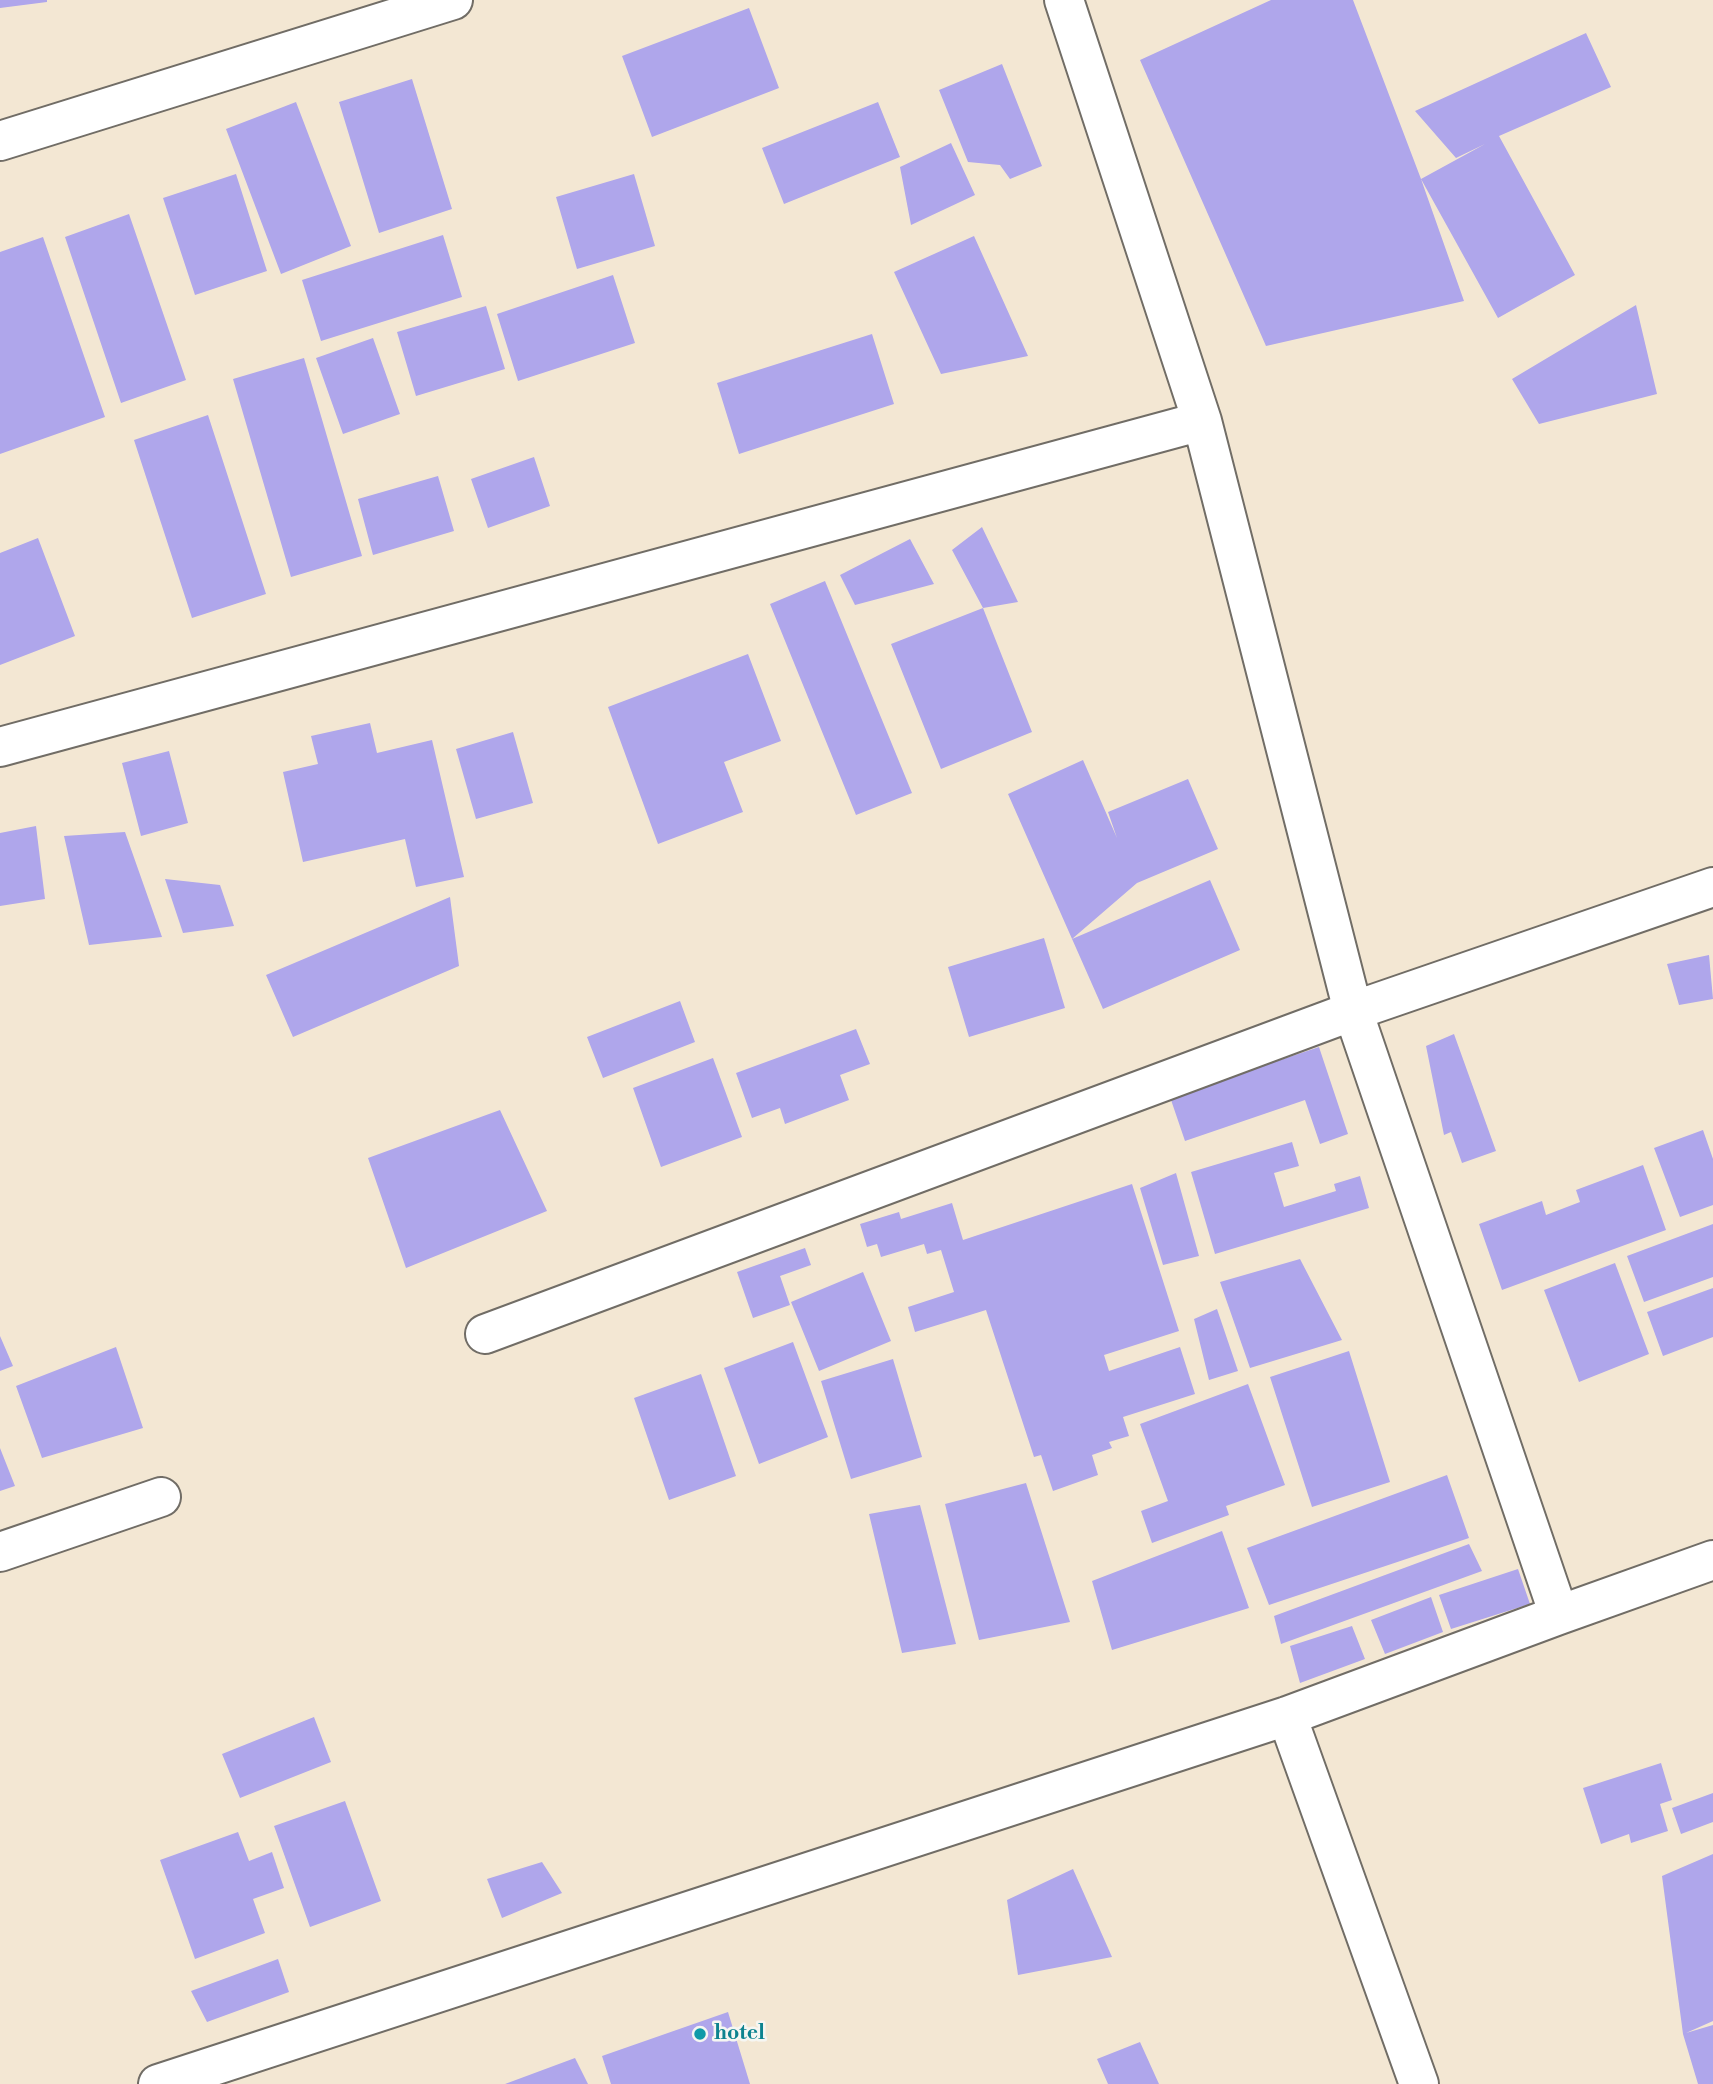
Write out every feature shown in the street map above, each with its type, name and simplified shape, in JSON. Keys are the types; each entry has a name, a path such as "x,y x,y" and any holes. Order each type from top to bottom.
{"street":[{"path":"0,141 453,0"},
{"path":"1064,0 1202,421 1353,1011 1559,1615"},
{"path":"0,747 1202,421"},
{"path":"485,1334 1353,1011 1713,887"},
{"path":"0,1552 161,1497"},
{"path":"158,2084 1287,1716 1713,1560"},
{"path":"1287,1716 1419,2084"}],"building":[{"path":"0,0 47,0 47,2 0,8"},
{"path":"1271,0 1353,0 1464,301 1266,346 1140,60"},
{"path":"749,8 779,88 652,137 622,56"},
{"path":"1586,33 1611,87 1499,136 1575,275 1498,318 1421,179 1485,144 1456,158 1415,111"},
{"path":"1002,64 1042,166 1010,179 1000,165 968,162 939,90"},
{"path":"412,79 452,209 379,233 339,102"},
{"path":"296,102 351,246 281,274 226,129"},
{"path":"878,102 900,157 784,204 762,148"},
{"path":"951,143 975,195 911,225 900,167"},
{"path":"236,174 267,271 195,295 163,198"},
{"path":"634,174 655,246 577,269 556,197"},
{"path":"129,214 186,380 121,403 65,237"},
{"path":"443,235 462,297 321,341 302,280"},
{"path":"974,236 1028,356 941,374 894,272"},
{"path":"43,237 105,417 0,454 0,252"},
{"path":"613,275 635,343 518,381 497,314"},
{"path":"1636,305 1657,394 1539,424 1512,379"},
{"path":"486,306 505,369 416,396 397,332"},
{"path":"872,334 894,404 739,454 717,383"},
{"path":"373,338 400,414 343,434 316,358"},
{"path":"304,358 362,556 291,577 233,379"},
{"path":"208,415 266,594 192,618 134,440"},
{"path":"534,457 550,506 488,528 471,479"},
{"path":"438,476 454,531 373,555 358,499"},
{"path":"982,527 1018,602 983,608 952,550"},
{"path":"38,538 75,636 0,665 0,553"},
{"path":"910,539 934,584 855,605 840,575"},
{"path":"825,581 912,793 856,815 770,604"},
{"path":"983,608 1032,732 941,769 891,644"},
{"path":"748,654 781,741 724,762 743,812 658,844 608,707"},
{"path":"370,723 377,753 432,740 464,877 416,887 405,839 303,862 283,772 318,764 311,736"},
{"path":"513,732 533,803 476,819 456,749"},
{"path":"169,751 188,823 141,836 122,763"},
{"path":"1083,760 1117,838 1108,812 1188,779 1218,849 1137,883 1072,939 1008,794"},
{"path":"36,826 45,899 0,906 0,833"},
{"path":"125,832 162,937 89,945 64,836"},
{"path":"165,879 220,885 234,926 183,933"},
{"path":"1210,880 1240,950 1103,1009 1072,939"},
{"path":"450,897 459,966 293,1037 266,975"},
{"path":"1044,938 1065,1008 969,1037 948,967"},
{"path":"1709,955 1713,999 1679,1005 1667,964"},
{"path":"680,1001 695,1042 603,1078 587,1037"},
{"path":"856,1029 870,1064 840,1075 849,1100 785,1124 780,1108 752,1118 736,1073"},
{"path":"1454,1034 1496,1151 1462,1163 1451,1132 1444,1135 1426,1046"},
{"path":"1319,1047 1348,1134 1320,1144 1305,1100 1185,1141 1170,1097"},
{"path":"713,1058 742,1137 661,1167 633,1088"},
{"path":"500,1110 547,1211 406,1268 368,1158"},
{"path":"1703,1130 1713,1159 1713,1205 1680,1217 1654,1148"},
{"path":"1292,1142 1299,1166 1274,1173 1284,1207 1336,1191 1334,1184 1360,1176 1369,1208 1215,1254 1191,1172"},
{"path":"1643,1165 1666,1230 1502,1290 1479,1224 1542,1201 1546,1215 1580,1202 1576,1190"},
{"path":"1176,1173 1199,1256 1163,1265 1140,1188"},
{"path":"1132,1184 1179,1331 1104,1355 1109,1371 1180,1347 1195,1394 1123,1417 1129,1436 1109,1442 1112,1448 1092,1455 1098,1475 1053,1491 1041,1455 1034,1457 986,1310 915,1332 908,1307 954,1292 941,1250 927,1254 924,1244 881,1257 877,1244 867,1247 860,1224 899,1212 901,1219 952,1203 963,1240"},
{"path":"1713,1224 1713,1277 1644,1302 1627,1256"},
{"path":"805,1248 811,1265 780,1276 790,1305 753,1318 737,1272"},
{"path":"1300,1259 1342,1340 1250,1368 1220,1282"},
{"path":"1615,1263 1649,1354 1579,1382 1544,1290"},
{"path":"863,1272 891,1341 819,1371 791,1302"},
{"path":"1713,1288 1713,1337 1663,1356 1647,1312"},
{"path":"1217,1309 1238,1371 1209,1380 1194,1319"},
{"path":"0,1336 13,1366 0,1371"},
{"path":"793,1342 828,1437 759,1464 724,1368"},
{"path":"116,1347 143,1428 42,1458 16,1386"},
{"path":"1349,1351 1390,1482 1312,1507 1270,1377"},
{"path":"893,1359 922,1457 851,1479 821,1381"},
{"path":"701,1374 736,1476 669,1500 634,1398"},
{"path":"1248,1384 1285,1485 1226,1506 1229,1515 1152,1543 1141,1511 1168,1501 1140,1424"},
{"path":"0,1448 15,1486 0,1491"},
{"path":"1447,1475 1469,1538 1269,1605 1247,1548"},
{"path":"1026,1483 1070,1622 979,1640 945,1504"},
{"path":"920,1505 956,1644 902,1653 869,1514"},
{"path":"1222,1531 1249,1608 1112,1650 1092,1581"},
{"path":"1469,1544 1482,1571 1281,1644 1274,1616"},
{"path":"1518,1569 1530,1604 1451,1629 1439,1595"},
{"path":"1431,1597 1443,1632 1385,1654 1371,1620"},
{"path":"1352,1626 1365,1659 1300,1683 1290,1646"},
{"path":"314,1717 331,1762 240,1798 222,1754"},
{"path":"1661,1763 1672,1800 1660,1804 1668,1831 1631,1843 1629,1834 1601,1844 1583,1788"},
{"path":"1713,1793 1713,1822 1681,1834 1672,1808"},
{"path":"345,1801 381,1901 310,1927 274,1826"},
{"path":"238,1832 249,1861 272,1852 284,1888 253,1899 265,1933 195,1959 160,1860"},
{"path":"1713,1854 1713,2021 1686,2033 1713,2025 1713,2084 1698,2084 1683,2034 1662,1876"},
{"path":"542,1862 562,1893 502,1918 487,1879"},
{"path":"1073,1869 1112,1957 1018,1975 1007,1900"},
{"path":"278,1959 289,1992 207,2022 191,1991"},
{"name":"hotel","path":"728,2012 750,2084 611,2084 602,2056"},
{"path":"1140,2042 1159,2084 1108,2084 1097,2059"},
{"path":"575,2058 588,2084 505,2084"}],"place":[{"name":"hotel","path":"700,2034"}]}
